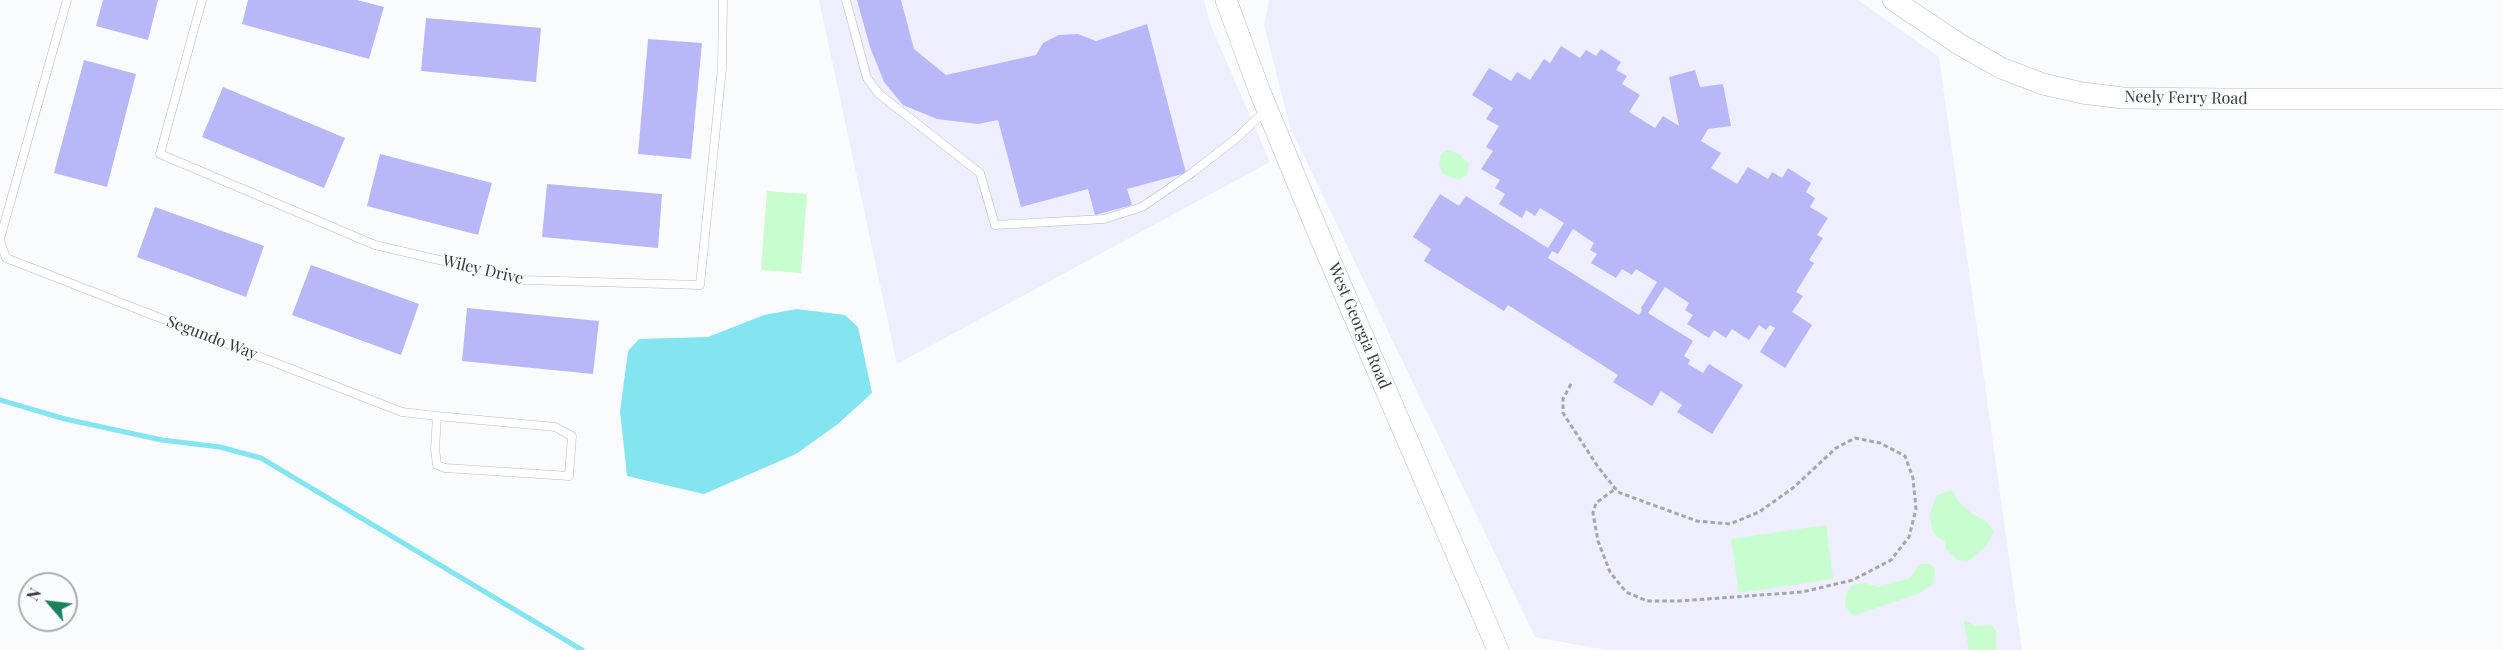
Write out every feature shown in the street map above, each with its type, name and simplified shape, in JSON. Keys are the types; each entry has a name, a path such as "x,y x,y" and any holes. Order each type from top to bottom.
{"main road":[{"name":"West Georgia Road","path":"1226,0 1267,109 1498,650"},
{"name":"Neely Ferry Road","path":"1893,0 1959,44 2001,68 2043,84 2082,93 2123,98 2503,99"}],"lane":[{"name":"Segundo Way","path":"67,0 0,240 6,258 402,412 555,427 572,436 569,476 444,468 437,465 435,449 437,416"},
{"name":"Wiley Drive","path":"202,0 160,154 375,245 525,280 700,285 723,68 723,0"},
{"path":"846,0 867,78 879,94 980,173 995,225 1104,219 1142,207 1238,137 1267,109"}],"path":[{"path":"1571,384 1563,399 1563,413 1615,489 1697,521 1730,524 1759,512 1793,488 1836,448 1855,438 1880,443 1905,456 1913,478 1916,509 1910,537 1891,560 1853,580 1802,592 1679,601 1647,601 1626,591 1610,572 1598,541 1593,513 1596,503 1615,489"}],"shaded area":[{"path":"819,0 1204,0 1211,26 1270,162 897,364"},
{"path":"1269,0 1858,0 1939,57 2022,650 1605,650 1535,637 1290,127 1264,25"}],"green space":[{"path":"1448,150 1459,154 1469,164 1467,175 1458,180 1443,174 1439,164 1441,154"},
{"path":"767,191 807,194 801,273 761,270"},
{"path":"1952,490 1958,501 1972,514 1987,522 1994,531 1986,546 1968,561 1957,560 1946,549 1945,541 1937,537 1932,529 1930,513 1937,495"},
{"path":"1826,525 1833,579 1739,593 1731,539"},
{"path":"1920,564 1930,564 1935,569 1933,584 1920,593 1853,616 1845,606 1846,594 1852,585 1865,583 1878,587 1910,578"},
{"path":"1965,620 1975,626 1992,625 1996,632 1996,650 1969,650"}],"water":[{"path":"797,309 845,315 858,327 872,393 838,424 796,454 704,494 627,476 620,411 628,351 639,339 708,337 764,315"}],"building":[{"path":"103,0 158,0 148,40 96,26"},
{"path":"248,0 357,0 384,7 369,59 242,24"},
{"path":"857,0 901,0 914,49 946,75 1036,55 1043,43 1059,35 1078,34 1096,41 1147,24 1186,173 1127,189 1132,205 1095,215 1088,189 1021,207 998,120 978,124 937,119 903,105 884,82 870,47"},
{"path":"426,18 541,28 536,82 421,71"},
{"path":"648,39 702,43 691,159 638,154"},
{"path":"1561,46 1580,58 1586,50 1596,56 1601,49 1621,62 1616,70 1627,76 1622,84 1640,95 1629,112 1655,128 1663,116 1679,126 1669,77 1695,70 1700,87 1723,84 1731,126 1708,129 1701,141 1721,153 1711,168 1737,184 1748,167 1768,179 1772,172 1782,178 1788,168 1811,183 1806,192 1815,198 1810,207 1828,218 1817,235 1823,238 1809,260 1814,263 1796,292 1803,296 1792,312 1812,325 1785,368 1760,352 1775,328 1770,325 1766,330 1759,325 1749,340 1732,329 1726,338 1714,330 1709,338 1687,324 1693,315 1685,310 1689,303 1665,287 1648,313 1693,341 1684,356 1690,360 1688,364 1703,373 1709,364 1743,385 1712,434 1677,412 1682,405 1661,391 1652,406 1613,382 1618,375 1508,305 1504,311 1424,261 1431,249 1413,237 1440,194 1459,206 1466,196 1548,248 1564,223 1540,208 1535,216 1526,210 1522,218 1499,204 1505,194 1495,188 1500,180 1481,169 1493,151 1486,147 1499,126 1486,119 1493,108 1472,95 1489,68 1511,81 1517,72 1530,80 1544,59 1550,63","holes":["1573,229 1594,243 1590,250 1597,254 1591,263 1616,278 1622,269 1632,275 1636,269 1657,282 1639,315 1548,258 1552,251 1558,254"]},
{"path":"84,60 136,74 107,187 54,173"},
{"path":"223,87 345,138 324,188 202,137"},
{"path":"380,154 492,183 478,235 367,206"},
{"path":"547,184 662,194 658,248 542,237"},
{"path":"155,207 264,246 246,297 137,257"},
{"path":"311,265 419,304 401,355 292,315"},
{"path":"467,308 599,321 593,374 462,361"}],"waterway":[{"path":"0,400 65,419 162,440 220,447 261,458 582,650"}]}
